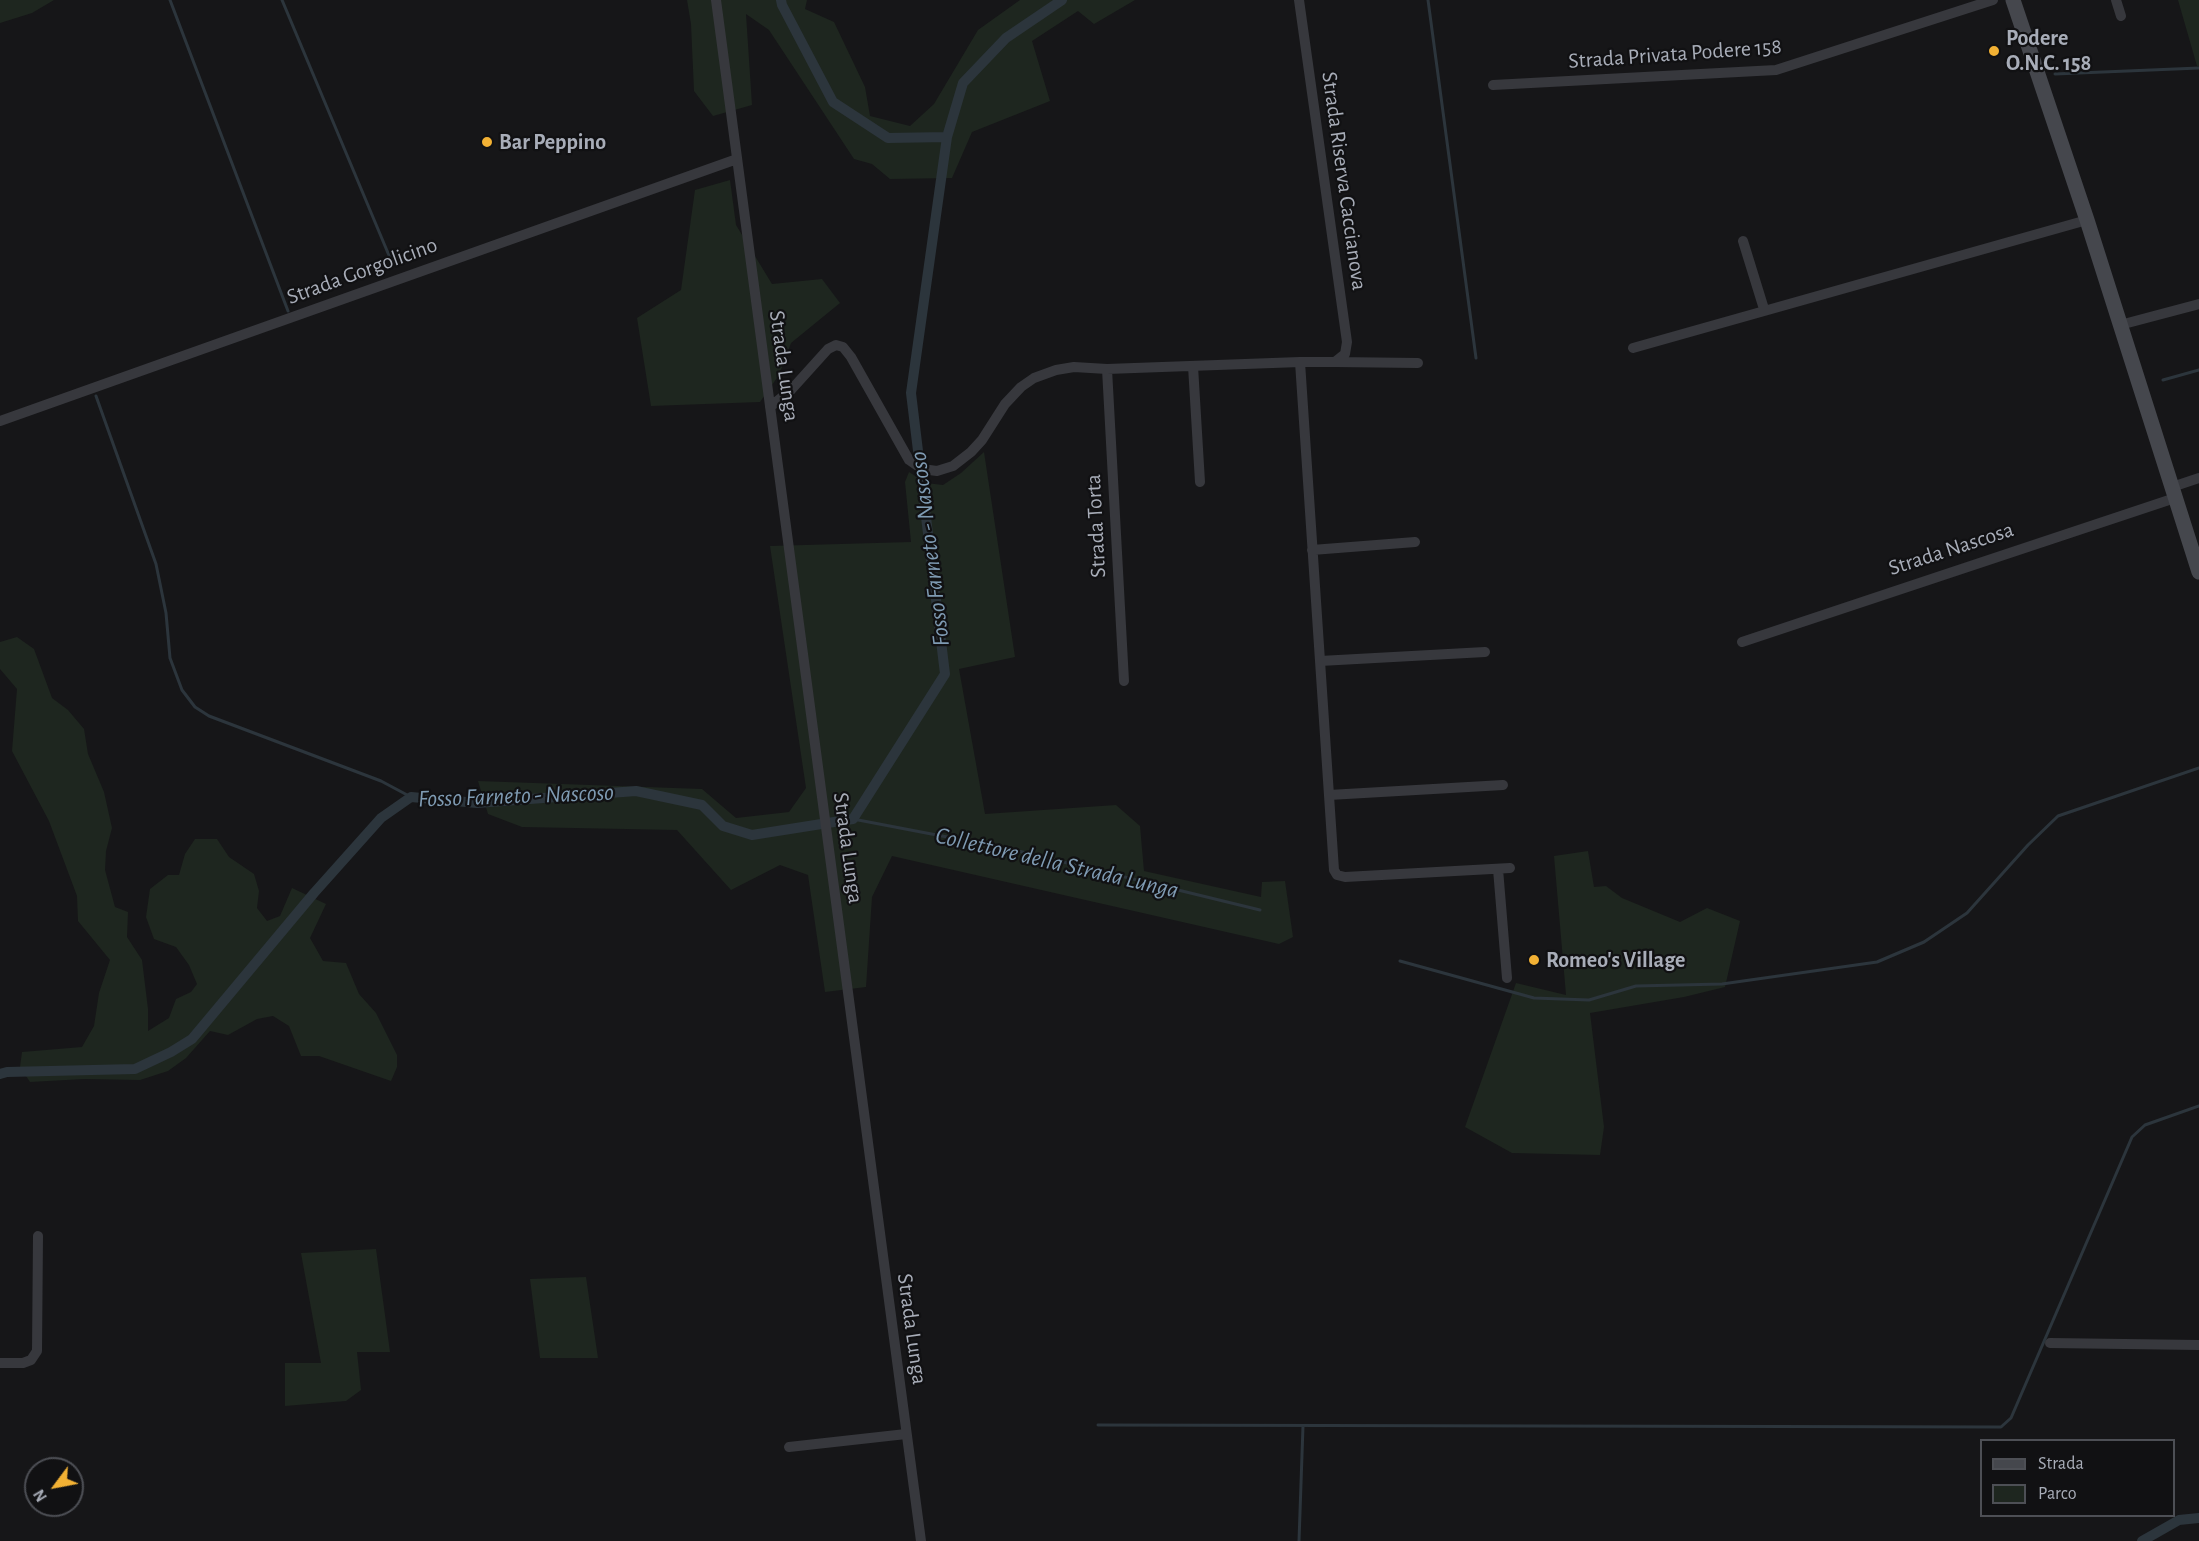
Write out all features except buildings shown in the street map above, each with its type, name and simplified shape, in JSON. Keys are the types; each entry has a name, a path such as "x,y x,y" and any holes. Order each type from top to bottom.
{"street":[{"name":"Strada Lunga","path":"716,0 921,1541"},
{"name":"Strada Riserva Caccianova","path":"1299,0 1347,337 1345,354 1335,362"},
{"name":"Strada Privata Podere 158","path":"1493,85 1776,70 1993,0"},
{"path":"2116,0 2121,16"},
{"path":"2016,1 2199,572"},
{"name":"Strada Gorgolicino","path":"0,422 737,159"},
{"path":"1633,348 2087,219"},
{"path":"1743,241 1764,309"},
{"path":"2120,325 2199,304"},
{"path":"770,407 791,390 828,349 836,345 843,347 851,357 900,447 914,465 930,471 947,468 966,456 982,440 1013,394 1029,381 1062,368 1107,369 1300,362 1418,363"},
{"path":"1300,362 1333,867 1340,876 1510,868"},
{"path":"1193,366 1200,482"},
{"name":"Strada Torta","path":"1107,369 1124,681"},
{"name":"Strada Nascosa","path":"1742,642 2174,493 2199,478"},
{"path":"1312,550 1415,542"},
{"path":"1320,661 1485,652"},
{"path":"1329,795 1503,785"},
{"path":"1498,869 1507,978"},
{"path":"0,1363 22,1363 31,1360 37,1352 38,1236"},
{"path":"2050,1343 2199,1346"},
{"path":"789,1447 906,1434"}],"green space":[{"path":"0,0 54,0 32,13 0,23"},
{"path":"687,0 807,0 805,9 834,22 865,87 870,116 910,126 934,104 978,30 1020,0 1135,0 1094,24 1078,11 1032,41 1050,101 972,132 952,178 890,179 872,164 854,159 769,30 746,14 752,105 713,116 694,91 691,24"},
{"path":"2178,0 2199,0 2199,66 2197,66"},
{"path":"730,180 736,225 772,284 822,279 840,303 791,343 779,375 760,402 651,406 637,318 681,290 695,190"},
{"path":"984,452 1015,657 959,669 985,814 1116,805 1140,826 1144,871 1261,897 1262,882 1285,881 1293,937 1279,944 892,856 872,897 866,987 825,992 808,875 780,865 731,890 677,830 522,827 488,814 478,781 702,789 736,818 789,812 806,788 770,546 911,542 905,482 909,472 926,483 943,485 961,473"},
{"path":"17,637 34,649 52,698 68,710 84,729 88,754 104,792 112,828 106,851 105,870 115,907 128,912 127,937 142,960 148,1009 148,1031 169,1018 176,999 191,992 197,984 189,965 176,947 154,939 146,917 150,889 168,875 179,875 185,854 195,839 217,839 229,857 254,874 259,891 257,908 267,921 280,916 292,888 326,904 310,938 323,961 346,963 359,994 376,1013 397,1055 397,1067 391,1081 319,1056 301,1056 289,1026 273,1016 257,1019 228,1035 210,1031 186,1058 168,1071 140,1080 84,1079 30,1082 20,1067 22,1052 82,1047 94,1026 99,993 110,960 78,921 77,896 49,821 12,751 17,689 0,669 0,642"},
{"path":"1588,851 1594,887 1606,886 1622,898 1680,922 1707,908 1740,921 1725,987 1684,997 1590,1013 1604,1127 1600,1155 1512,1153 1465,1127 1516,983 1566,995 1554,856"},
{"path":"376,1249 390,1352 357,1352 361,1390 346,1401 285,1406 285,1363 321,1363 301,1253"},
{"path":"586,1277 598,1358 540,1358 530,1279"}],"waterway":[{"path":"170,0 288,311"},
{"path":"282,0 393,265"},
{"path":"781,0 833,102 888,138 947,137 963,83 1006,38 1062,0"},
{"path":"1428,0 1476,358"},
{"path":"2055,74 2199,68"},
{"name":"Fosso Farneto - Nascoso","path":"0,1074 135,1069 192,1039 314,893 381,818 411,797 477,803 636,791 702,805 723,826 752,835 853,819 945,674 911,393 947,137"},
{"path":"2163,380 2199,370"},
{"path":"96,396 156,564 166,613 170,658 182,690 195,707 209,716 381,781 411,797"},
{"name":"Collettore della Strada Lunga","path":"1400,961 1534,998 1589,1000 1636,986 1722,984 1877,962 1924,942 1967,913 2028,845 2058,816 2199,768"},
{"name":"Collettore della Strada Lunga","path":"853,819 1010,849 1260,910"},
{"path":"1098,1425 2001,1427 2011,1418 2132,1137 2145,1125 2199,1106"},
{"path":"1299,1541 1303,1426"},
{"path":"2142,1541 2179,1520 2199,1518"}],"place":[{"name":"Podere O.N.C. 158","path":"1994,51"},
{"name":"Bar Peppino","path":"487,142"},
{"name":"Romeo's Village","path":"1534,960"}]}
